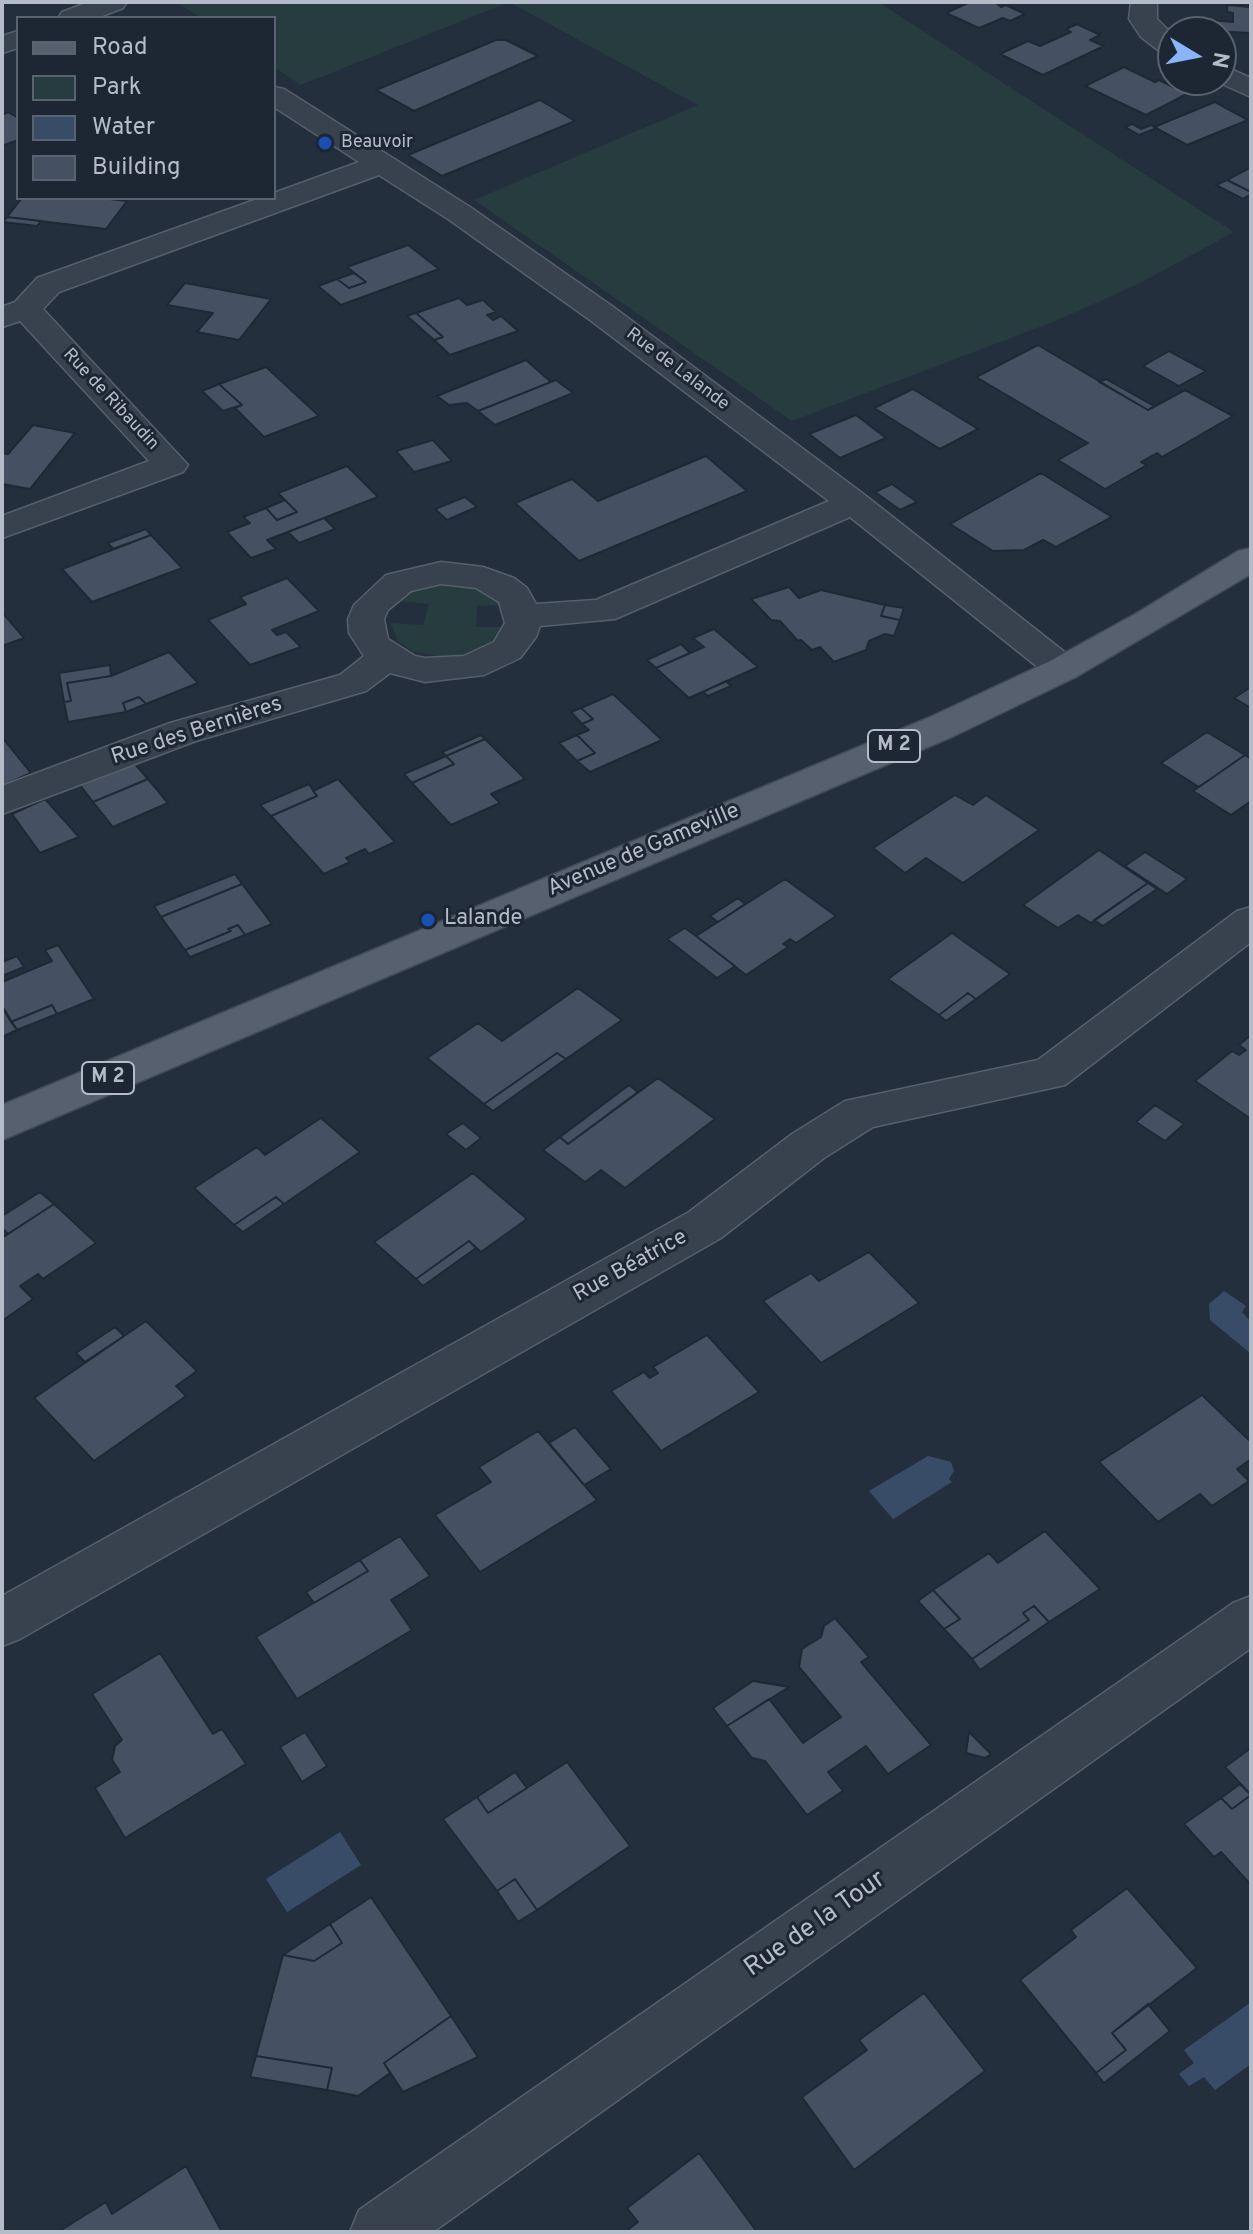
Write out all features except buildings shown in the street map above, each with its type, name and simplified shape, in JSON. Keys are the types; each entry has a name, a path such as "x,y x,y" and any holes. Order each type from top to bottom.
{"main road":[{"name":"M 2","path":"1063,669 1150,621 1251,559"},
{"name":"Avenue de Gameville","path":"2,1123 941,727 1063,669"}],"street":[{"path":"1144,2 1143,19 1157,36"},
{"path":"79,16 122,4"},
{"name":"Rue de Lalande","path":"276,96 459,213 601,313 854,503 1063,669"},
{"name":"Rue de Ribaudin","path":"2,528 171,465 14,313 48,285 382,164"},
{"path":"522,616 602,611 854,503"},
{"path":"441,573 483,578 514,596 522,616 518,637 507,650 471,667 425,670 404,666 387,657 374,646 367,633 366,619 372,605 383,593 419,576 441,573"},
{"name":"Rue des Bernières","path":"2,801 183,732 353,683 387,657"},
{"name":"Rue Béatrice","path":"2,1623 705,1225 808,1146 861,1113 1050,1074 1251,921"},
{"name":"Rue de la Tour","path":"381,2232 1251,1619"}],"green space":[{"path":"177,2 509,2 301,85 276,68 276,16 198,16"},
{"path":"509,2 878,2 1234,232 1140,283 1058,320 792,421 474,200 698,105"},
{"path":"464,581 510,605 477,606 476,627 511,627 508,636 475,655 452,659 412,651 398,641 390,623 423,625 429,604 396,601 422,585"}],"water":[{"path":"1224,1291 1246,1306 1242,1312 1251,1322 1250,1353 1210,1320 1209,1304"},
{"path":"928,1456 951,1462 954,1471 949,1479 952,1482 893,1519 869,1491"},
{"path":"340,1832 361,1865 287,1912 266,1879"},
{"path":"1251,2002 1251,2064 1215,2090 1204,2077 1189,2086 1179,2074 1194,2063 1184,2050"}],"place":[{"name":"Beauvoir","path":"325,143"},
{"name":"Lalande","path":"428,920"}]}
